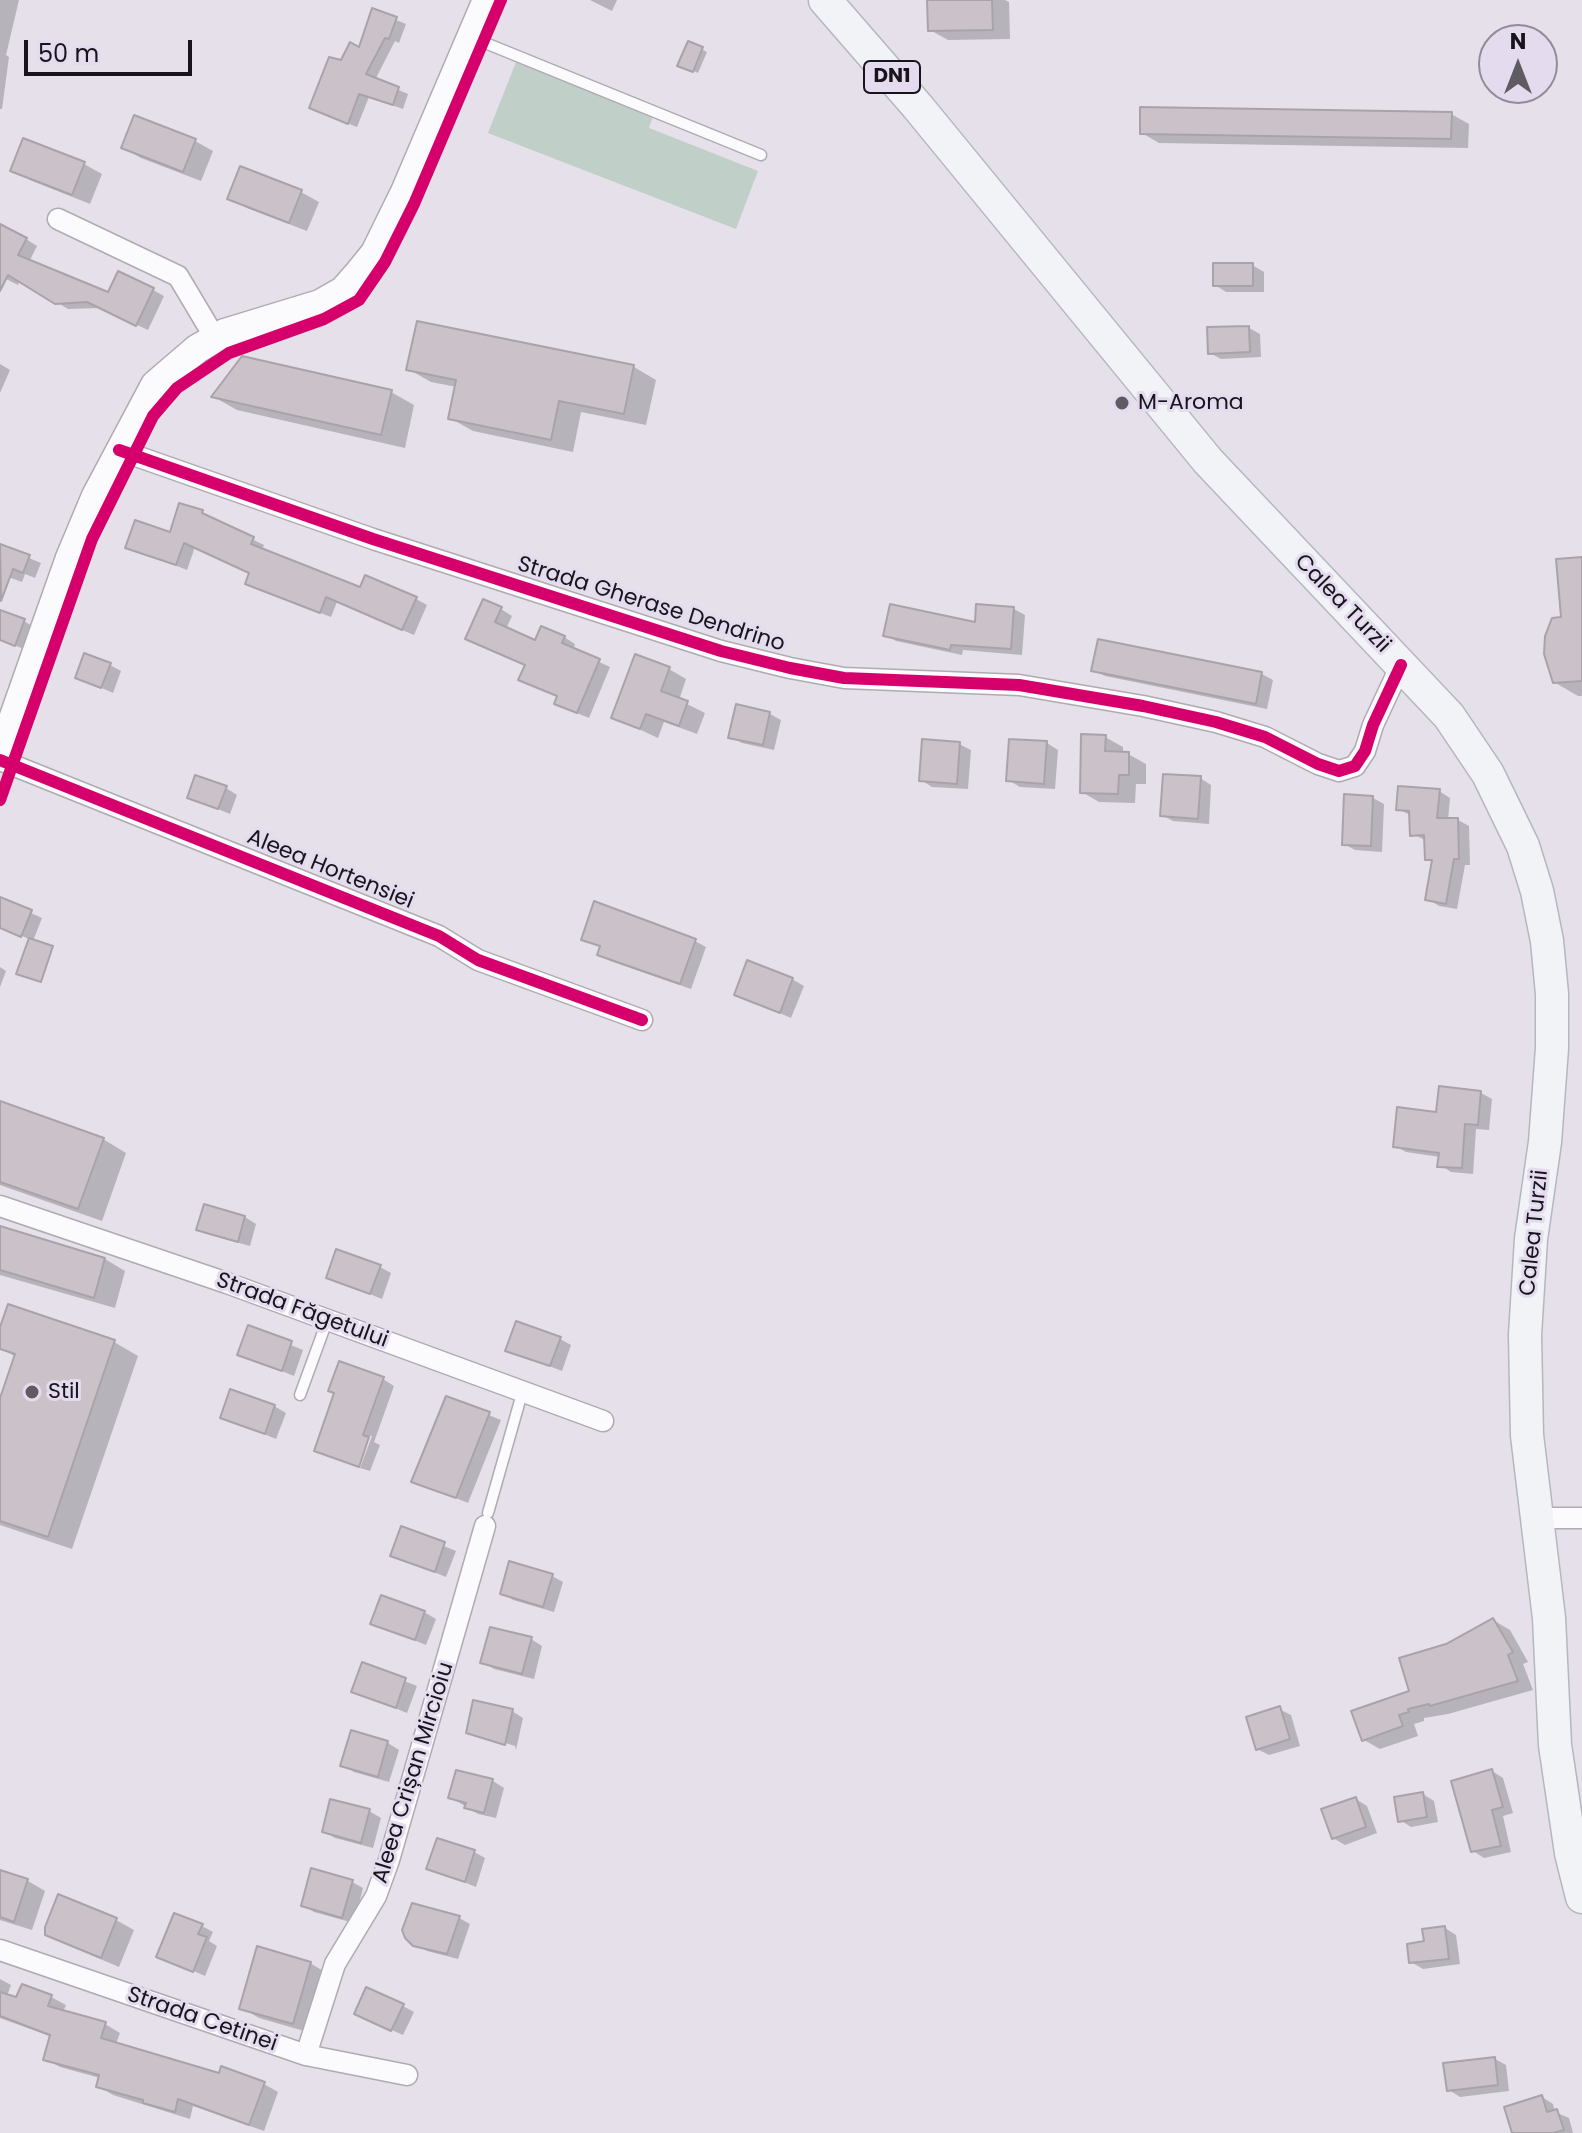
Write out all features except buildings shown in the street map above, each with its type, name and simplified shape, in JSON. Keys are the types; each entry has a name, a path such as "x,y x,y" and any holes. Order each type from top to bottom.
{"main road":[{"path":"0,758 70,558 119,450 155,385 197,349 215,338 320,304 343,291 358,274 375,253 405,192 487,0"},
{"name":"Calea Turzii","path":"825,0 918,107 1208,461 1449,716 1488,774 1523,846 1537,891 1547,941 1552,994 1552,1048 1545,1142 1531,1239 1525,1335 1527,1435 1549,1618 1582,1777"},
{"name":"Calea Turzii","path":"1549,1618 1555,1745 1571,1853 1582,1897"}],"street":[{"path":"58,219 178,276 215,338"},
{"name":"Strada Gherase Dendrino","path":"119,450 373,539 721,651 844,678 1019,685 1143,706 1216,722 1265,737 1318,764 1339,771 1355,766 1365,751 1373,725 1401,665"},
{"name":"Aleea Hortensiei","path":"0,758 439,936 478,960 642,1020"},
{"name":"Strada Făgetului","path":"0,1206 227,1283 603,1421"},
{"path":"1536,1518 1582,1518"},
{"name":"Aleea Crișan Mircioiu","path":"306,2055 335,1964 376,1896 389,1860 486,1520"},
{"name":"Strada Cetinei","path":"0,1950 306,2055 407,2075"}],"lane":[{"path":"471,38 761,155"},
{"path":"300,1395 327,1321"},
{"path":"486,1520 523,1390"}],"shaded area":[{"path":"516,62 653,116 649,128 758,171 736,229 488,133"}],"cycle path":[{"path":"0,800 92,539 153,416 177,388 229,353 324,319 359,300 385,262 414,204 501,0"},
{"path":"119,450 373,539 721,651 844,678 1019,685 1143,706 1216,722 1265,737 1318,764 1339,771 1355,766 1365,751 1373,725 1401,665"},
{"path":"0,760 439,936 478,960 642,1020"}],"place":[{"name":"M-Aroma","path":"1122,403"},
{"name":"Stil","path":"32,1392"}]}
